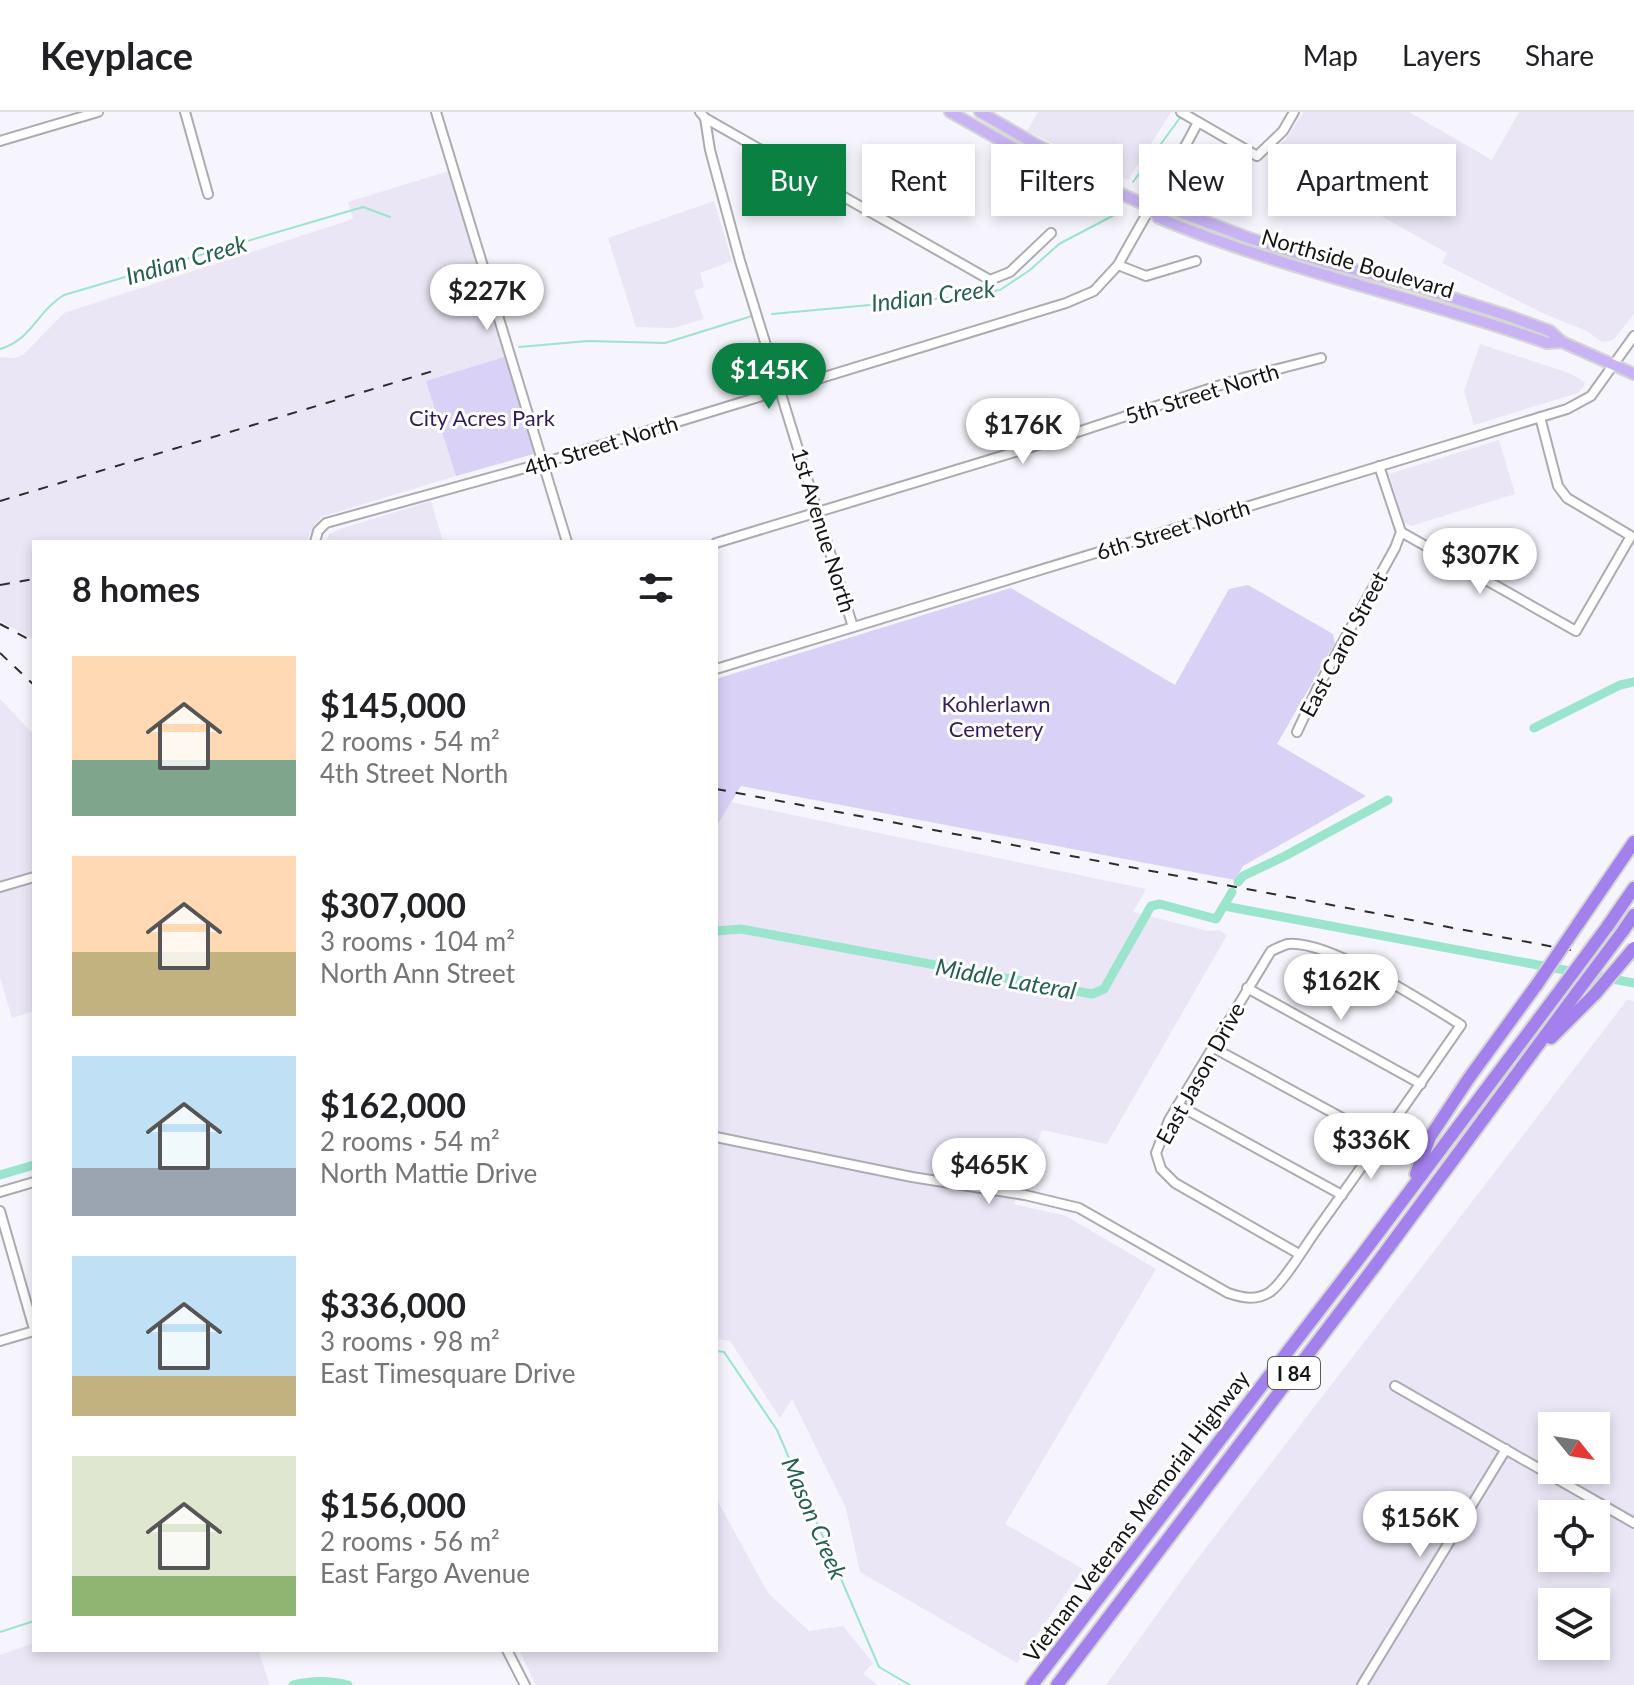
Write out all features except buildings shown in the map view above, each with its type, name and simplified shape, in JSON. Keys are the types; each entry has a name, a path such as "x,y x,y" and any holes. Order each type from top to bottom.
{"highway":[{"path":"1411,1188 1430,1137 1634,842"},
{"name":"Vietnam Veterans Memorial Highway","path":"1032,1685 1411,1188 1634,888"},
{"name":"Vietnam Veterans Memorial Highway","path":"1057,1685 1634,915"},
{"path":"1528,1059 1595,994 1634,948"}],"main road":[{"name":"Northside Boulevard","path":"950,112 1008,144"},
{"name":"Northside Boulevard","path":"980,112 1035,144"},
{"name":"Northside Boulevard","path":"1157,216 1324,277 1405,297 1547,343 1562,342 1634,374"}],"street":[{"path":"0,141 98,112"},
{"path":"185,112 208,194"},
{"path":"436,112 566,540"},
{"path":"1181,112 1257,156 1283,131 1294,112"},
{"path":"703,115 990,280 1010,272 1051,233"},
{"name":"1st Avenue North","path":"703,115 710,150 853,627"},
{"name":"4th Street North","path":"1185,144 1194,120"},
{"name":"4th Street North","path":"316,540 318,531 326,523 543,463 1066,303 1094,291 1118,265 1145,216"},
{"path":"1118,265 1146,276 1196,261"},
{"name":"6th Street North","path":"718,668 1581,404 1591,396 1634,336"},
{"name":"5th Street North","path":"718,542 1038,445 1239,379 1321,358"},
{"path":"1379,466 1401,532 1576,631 1631,536 1567,498 1558,486 1540,417"},
{"name":"East Carol Street","path":"1297,732 1401,532"},
{"path":"0,887 32,878"},
{"name":"East Jason Drive","path":"1299,1254 1175,1183 1161,1169 1156,1153 1178,1105 1271,951 1287,944 1331,953 1461,1025 1421,1084"},
{"path":"718,1137 1079,1208 1228,1293 1249,1299 1270,1292 1421,1084 1247,988"},
{"path":"1212,1047 1381,1139"},
{"path":"1178,1105 1342,1195"},
{"path":"0,1192 32,1183"},
{"path":"0,1211 32,1323"},
{"path":"0,1341 32,1331"},
{"path":"1395,1386 1634,1523"},
{"path":"1362,1685 1506,1449"},
{"path":"508,1652 525,1685"}],"shaded area":[{"path":"1038,112 1171,112 1151,144 1139,144 1139,163 1128,180 1123,178 1123,144 1054,144 1027,131"},
{"path":"1304,112 1409,112 1492,160 1519,112 1634,112 1634,314 1613,340 1602,342 1587,331 1547,315 1442,263 1447,253 1381,216 1456,216 1456,144 1280,144"},
{"path":"449,171 507,356 427,381 456,476 321,517 308,540 32,540 32,639 0,621 0,357 23,355 64,313 353,219 348,202"},
{"path":"714,201 732,261 700,273 704,287 694,291 704,319 673,328 636,327 608,238"},
{"path":"1480,344 1569,373 1585,382 1584,386 1578,393 1474,425 1464,391"},
{"path":"1499,440 1515,494 1411,526 1404,522 1389,474"},
{"path":"431,501 442,540 327,540 329,534"},
{"path":"0,699 32,733 32,1012 12,1018 0,977"},
{"path":"731,802 1146,889 1133,912 1208,931 1219,930 1227,935 1107,1144 1042,1130 1014,1204 1066,1216 1156,1269 1005,1524 1083,1569 1017,1663 860,1572 846,1508 792,1399 780,1418 730,1341 718,1339 718,824"},
{"path":"1627,1000 1634,1001 1634,1685 1106,1685 1192,1566"},
{"path":"718,1502 768,1593 809,1631 843,1626 873,1663 863,1674 878,1685 536,1685 520,1652 718,1652"},
{"path":"32,1644 32,1652 259,1652 270,1685 0,1685 0,1655"}],"green space":[{"name":"City Acres Park","path":"507,356 537,453 456,476 426,381"},
{"name":"Kohlerlawn Cemetery","path":"1248,585 1333,634 1335,643 1277,744 1366,796 1243,866 1235,880 741,786 718,824 718,678 1011,588 1175,685 1229,589"}],"waterway":[{"name":"Indian Creek","path":"1133,182 1182,115"},
{"name":"Indian Creek","path":"0,349 20,339 64,295 363,207 390,217"},
{"name":"Indian Creek","path":"772,314 957,297 1000,290 1030,270 1059,244 1112,216"},
{"name":"Indian Creek","path":"519,347 588,341 665,343 752,316"},
{"name":"Middle Lateral","path":"1534,728 1620,685 1634,682"},
{"name":"Middle Lateral","path":"1238,882 1243,876 1388,800"},
{"name":"Middle Lateral","path":"718,931 741,929 1092,994 1104,989 1151,906 1160,904 1216,919 1232,892"},
{"path":"1224,906 1634,983"},
{"name":"Middle Lateral","path":"0,1175 32,1166"},
{"name":"Mason Creek","path":"718,1351 724,1352 777,1430 879,1667 910,1685"},
{"name":"Mason Creek","path":"0,1632 32,1622"},
{"path":"293,1685 320,1681 348,1685"}],"railway":[{"path":"0,501 433,371"},
{"path":"0,585 32,579"},
{"path":"0,624 32,641"},
{"path":"0,653 32,683"},
{"path":"718,789 1634,962"}]}
